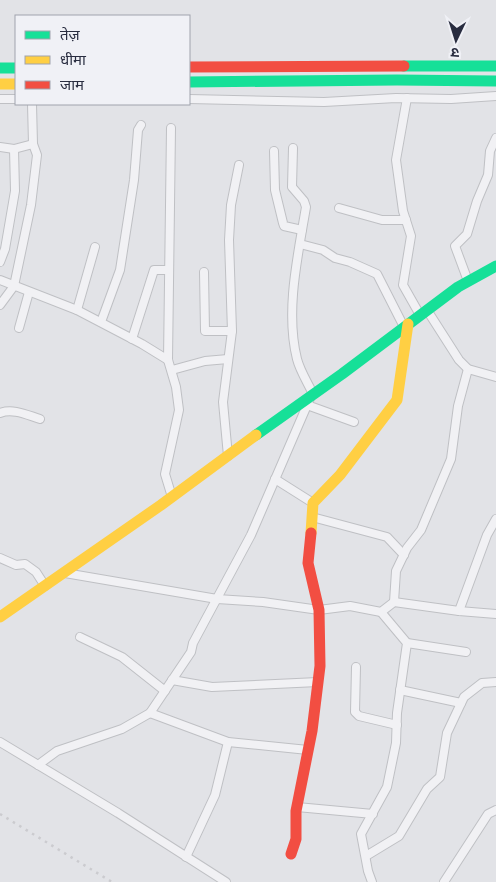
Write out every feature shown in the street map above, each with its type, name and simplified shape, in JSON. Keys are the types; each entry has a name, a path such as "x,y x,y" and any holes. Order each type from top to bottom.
{"main road":[{"path":"190,67 496,66"},
{"path":"0,68 15,68"},
{"path":"190,82 496,81"},
{"path":"0,84 15,84"},
{"path":"0,617 65,573 310,398 458,287 496,266"},
{"path":"291,854 296,839 297,807 308,750 320,666 318,610 308,563 313,503 340,475 397,400 406,326"}],"street":[{"path":"190,99 324,102 496,96"},
{"path":"407,98 396,160 402,212 411,236 403,285 459,360 468,369 496,377"},
{"path":"0,99 15,99"},
{"path":"0,305 14,286 32,195 37,155 33,144 32,105"},
{"path":"101,322 120,270 134,180 138,130 141,125"},
{"path":"172,128 168,360 176,387 178,410 165,474 172,497"},
{"path":"468,281 455,246 468,234 477,202 488,175 490,151 496,138"},
{"path":"0,147 14,149 33,144"},
{"path":"293,148 292,187 306,204 296,271 292,330 297,361 310,398 354,422"},
{"path":"0,262 5,249 14,191 14,149"},
{"path":"274,151 275,190 284,226 302,230"},
{"path":"228,456 223,402 232,331 229,240 231,205 239,165"},
{"path":"339,208 382,220 406,220"},
{"path":"300,244 327,251 335,258 377,274 406,326"},
{"path":"77,310 95,247"},
{"path":"132,339 154,270 169,270"},
{"path":"204,272 204,331 232,331"},
{"path":"0,280 77,310 168,360"},
{"path":"19,328 30,292"},
{"path":"172,370 205,361 228,359"},
{"path":"394,602 396,571 421,530 451,459 458,406 468,369"},
{"path":"38,765 57,751 122,729 150,712 191,652 193,644 252,535 310,398"},
{"path":"0,413 6,410 13,411 40,419"},
{"path":"275,479 313,503"},
{"path":"312,517 387,537 404,555"},
{"path":"459,612 487,535 496,519"},
{"path":"0,558 16,565 25,564 36,572 46,586"},
{"path":"65,573 217,599 263,602 318,610 350,606 381,612 407,643 466,652"},
{"path":"381,612 394,602 459,612 496,614"},
{"path":"80,637 122,657 164,691"},
{"path":"372,882 368,872 362,834 387,787 396,744 400,690 407,643"},
{"path":"356,667 355,712 359,716 397,725"},
{"path":"172,680 212,687 318,682"},
{"path":"366,856 399,836 427,789 440,777 447,733 464,697 482,683 496,682"},
{"path":"400,690 461,703"},
{"path":"150,712 228,742 308,750"},
{"path":"0,742 118,813 226,882"},
{"path":"186,857 215,795 228,742"},
{"path":"297,807 373,814"},
{"path":"444,882 488,814 496,810"}],"railway":[{"path":"0,814 112,882"}],"traffic: fast":[{"path":"404,66 496,66"},
{"path":"0,68 15,68"},
{"path":"190,82 496,81"},
{"path":"256,435 342,374 458,287 496,266"}],"traffic: slow":[{"path":"0,84 15,84"},
{"path":"311,533 313,503 340,475 397,400 408,324"},
{"path":"0,617 161,505 256,435"}],"traffic: jam":[{"path":"190,67 404,66"},
{"path":"291,854 296,839 296,811 312,731 320,666 319,610 308,563 311,533"}]}
